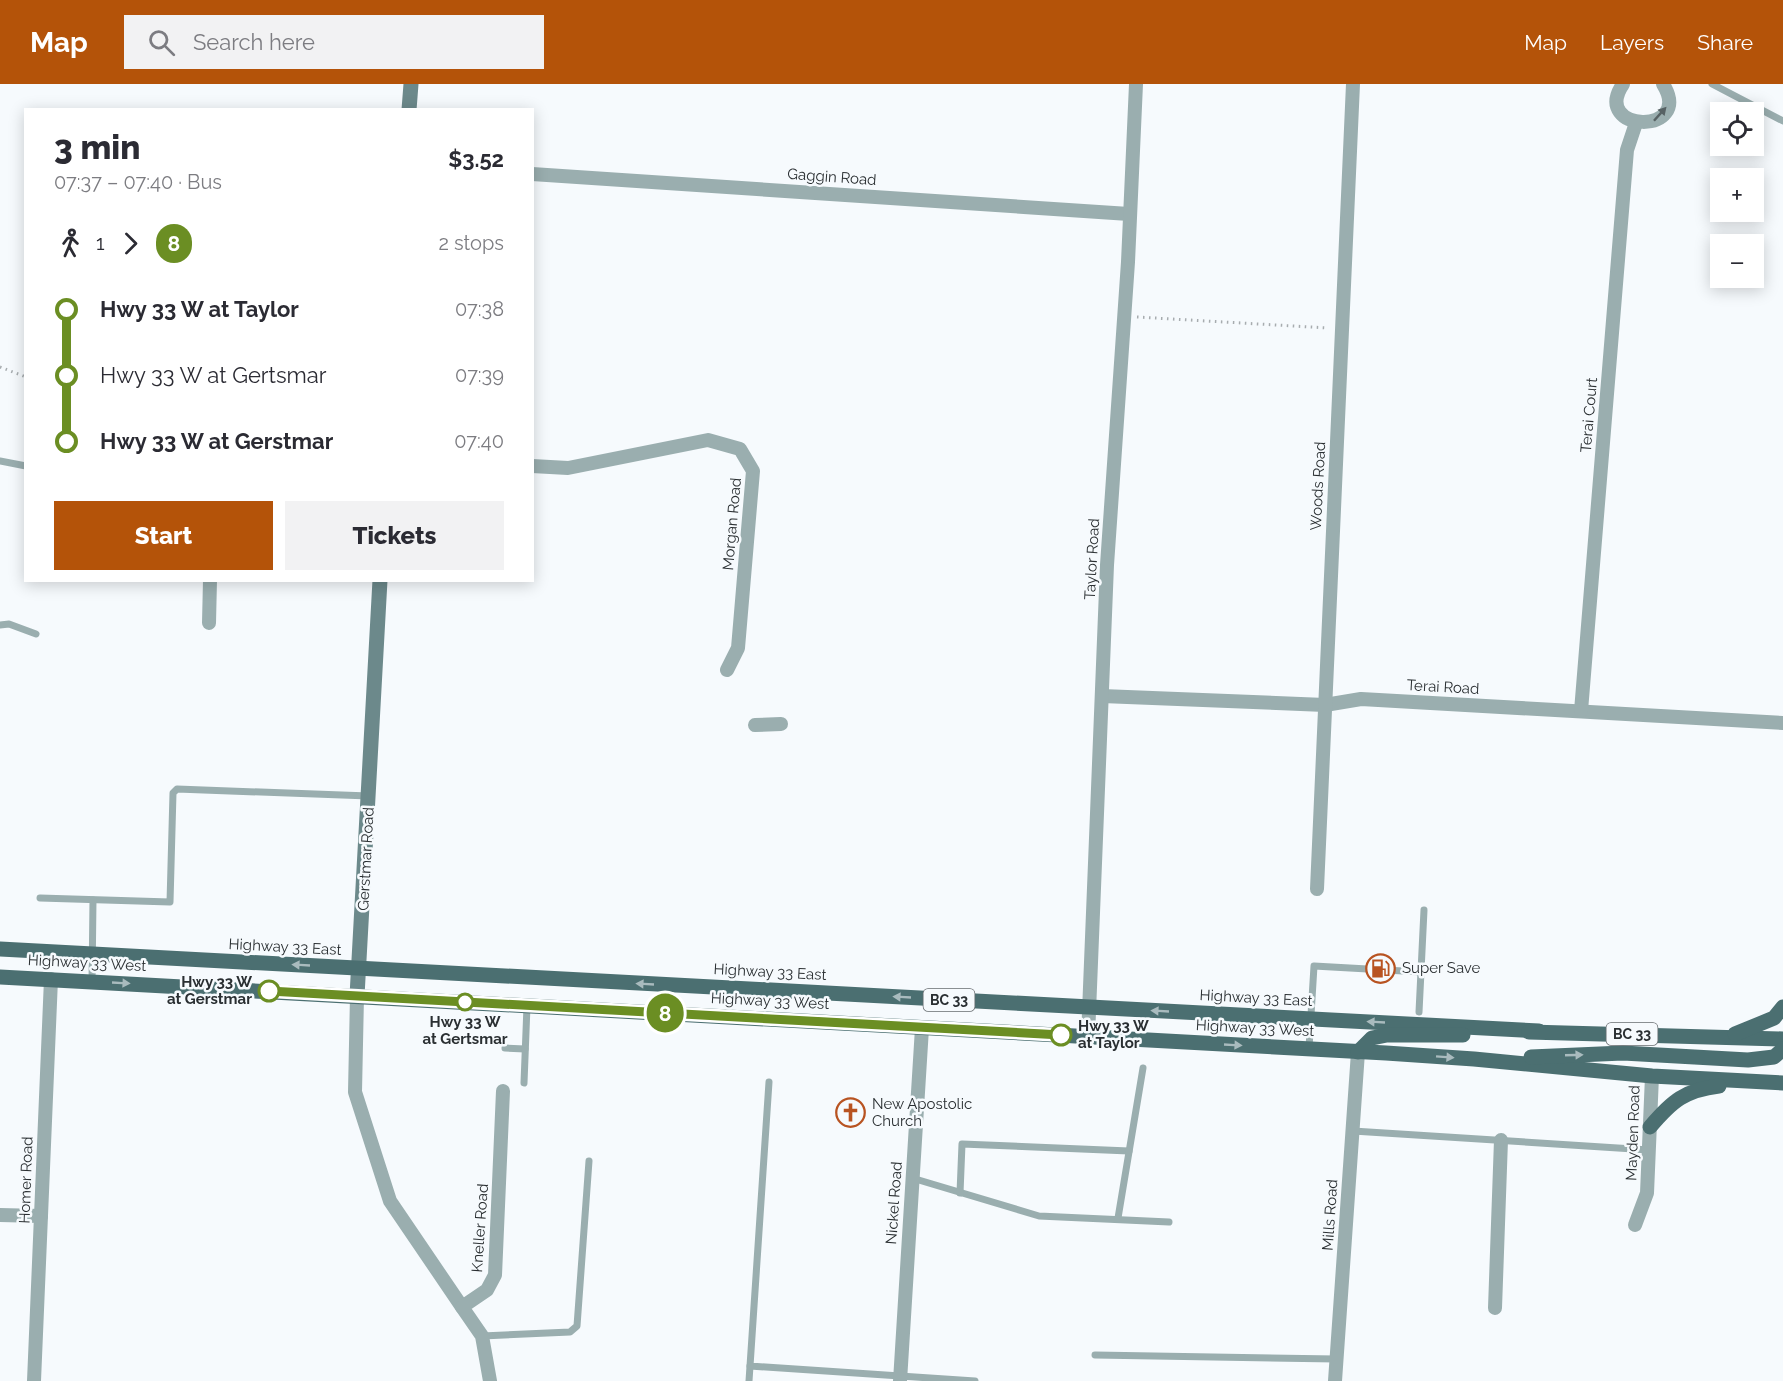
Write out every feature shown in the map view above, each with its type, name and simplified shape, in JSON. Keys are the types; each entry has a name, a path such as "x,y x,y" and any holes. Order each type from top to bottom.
{"main road":[{"name":"Highway 33 East","path":"0,950 1539,1031"},
{"name":"Highway 33 West","path":"0,977 1309,1049 1474,1059 1652,1077 1783,1083"},
{"path":"1725,1037 1774,1018 1783,1006"},
{"name":"BC 33","path":"1358,1052 1372,1038 1386,1035 1441,1037 1539,1031 1783,1039"},
{"path":"1474,1059 1623,1053 1748,1060 1774,1058 1783,1049"},
{"path":"1652,1077 1686,1064 1783,1067"},
{"path":"1650,1127 1679,1097 1704,1088 1755,1082"}],"street":[{"path":"409,108 411,84"},
{"name":"Taylor Road","path":"1088,1037 1107,565 1124,316 1136,84"},
{"name":"Woods Road","path":"1317,889 1353,84"},
{"path":"1623,84 1618,97 1619,105 1622,113 1636,123 1652,123 1664,113 1668,98 1663,84"},
{"name":"Terai Court","path":"1581,711 1627,150 1636,123"},
{"name":"Gaggin Road","path":"534,174 1130,214"},
{"name":"Morgan Road","path":"534,466 568,468 708,440 740,449 753,471 738,648 727,670"},
{"path":"209,623 210,582"},
{"name":"Gerstmar Road","path":"380,582 357,996 355,1092 390,1201 462,1307"},
{"name":"Terai Road","path":"1102,696 1325,705 1361,699 1783,723"},
{"path":"755,725 781,724"},
{"name":"Homer Road","path":"34,1381 51,979"},
{"name":"Nickel Road","path":"900,1379 922,1028"},
{"name":"Mills Road","path":"1335,1381 1358,1052"},
{"name":"Mayden Road","path":"1635,1225 1647,1193 1652,1077"},
{"name":"Kneller Road","path":"462,1307 487,1290 495,1275 503,1091"},
{"path":"1495,1308 1501,1140"},
{"path":"0,1215 41,1216"},
{"path":"462,1307 482,1336 490,1381"}],"lane":[{"path":"1712,84 1783,121"},
{"path":"0,461 24,466"},
{"path":"0,625 9,624 36,634"},
{"path":"40,898 170,902 173,793 177,789 369,796"},
{"path":"92,982 93,900"},
{"path":"1419,1012 1424,910"},
{"path":"1309,1049 1314,966 1421,972"},
{"path":"524,1083 527,1005"},
{"path":"505,1048 525,1049"},
{"path":"1118,1218 1143,1068"},
{"path":"749,1381 769,1082"},
{"path":"1353,1131 1649,1150"},
{"path":"960,1193 962,1144 1129,1151"},
{"path":"482,1336 570,1332 575,1329 590,1161"},
{"path":"912,1178 1039,1216 1169,1222"},
{"path":"1095,1355 1336,1359"},
{"path":"750,1366 900,1379 975,1381"}],"path":[{"path":"1124,316 1342,328"},
{"path":"0,367 24,376"}],"bus line":[{"name":"8","path":"269,991 1061,1035"}],"place":[{"name":"Super Save","path":"1381,968"},
{"name":"Hwy 33 W at Gerstmar","path":"269,991"},
{"name":"Hwy 33 W at Gertsmar","path":"465,1002"},
{"name":"Hwy 33 W at Taylor","path":"1061,1035"},
{"name":"New Apostolic Church","path":"851,1113"}]}
